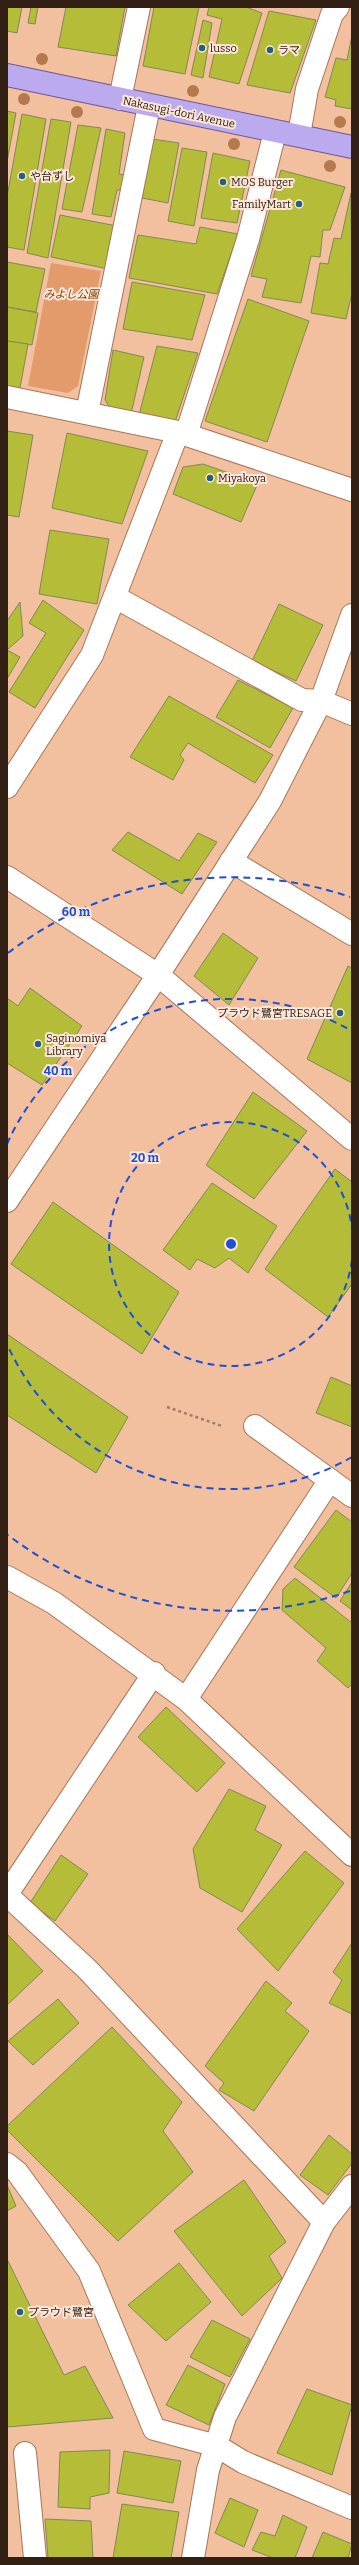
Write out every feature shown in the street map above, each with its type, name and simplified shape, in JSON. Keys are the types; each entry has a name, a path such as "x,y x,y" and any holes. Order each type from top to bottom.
{"main road":[{"name":"Nakasugi-dori Avenue","path":"7,75 149,106 275,132 299,135 352,147"}],"street":[{"path":"120,99 139,7"},
{"path":"299,135 307,89 332,14 338,7"},
{"path":"87,413 149,106"},
{"path":"7,787 92,656 182,434 248,239 275,132"},
{"path":"7,397 182,434 352,490"},
{"path":"115,597 302,700 321,701 352,714"},
{"path":"7,1201 158,975 270,801 321,701 352,615"},
{"path":"231,860 352,934"},
{"path":"7,877 158,975 352,1140"},
{"path":"255,1426 352,1496"},
{"path":"186,1699 330,1480"},
{"path":"7,1577 54,1603 154,1673 186,1699 352,1855"},
{"path":"154,1673 7,1894 87,1969 324,2222"},
{"path":"7,2164 18,2172 89,2271 154,2428 217,2446 243,2462 352,2508"},
{"path":"193,2558 208,2470 217,2446 225,2417 324,2222 352,2186"},
{"path":"25,2453 34,2558"}],"green space":[{"name":"みよし公園","path":"51,263 101,271 78,386 68,393 28,386"}],"building":[{"path":"7,7 22,7 17,33 7,31"},
{"path":"31,7 38,7 35,24 28,23"},
{"path":"66,7 125,7 116,56 58,47"},
{"path":"154,7 199,7 185,74 143,66"},
{"path":"209,7 246,7 262,13 239,84 209,77 222,19 207,15"},
{"path":"269,11 316,20 290,93 247,85"},
{"path":"203,20 212,23 203,78 191,75"},
{"path":"352,35 352,109 335,106 336,100 325,97 336,58 347,60"},
{"path":"7,111 16,113 7,162"},
{"path":"22,114 46,119 24,250 7,247 7,197"},
{"path":"51,119 71,122 48,258 27,253"},
{"path":"78,125 101,128 82,212 62,209"},
{"path":"106,129 125,133 119,174 125,175 123,190 117,190 111,217 92,214"},
{"path":"152,139 179,143 168,203 142,198"},
{"path":"182,148 207,152 194,226 168,221"},
{"path":"213,153 250,161 237,223 201,218"},
{"path":"281,170 345,187 330,230 323,230 320,257 311,256 301,303 262,297 267,279 251,276"},
{"path":"351,193 352,293 346,319 311,313 320,263 328,264 334,238 341,239"},
{"path":"60,215 117,226 108,269 51,257"},
{"path":"200,227 238,234 217,294 129,278 138,235 196,244"},
{"path":"7,262 45,269 36,312 7,307"},
{"path":"132,282 205,295 192,340 123,329"},
{"path":"248,299 309,321 267,442 205,421"},
{"path":"7,307 38,313 32,345 7,341"},
{"path":"7,341 28,344 20,388 7,386"},
{"path":"157,346 198,353 175,422 139,415"},
{"path":"113,350 144,357 131,414 112,411 105,400"},
{"path":"7,431 33,435 19,517 7,515"},
{"path":"67,433 148,451 122,524 52,508"},
{"path":"203,464 258,483 241,522 173,494 183,467"},
{"path":"50,530 109,539 97,604 39,594"},
{"path":"43,600 84,630 35,708 9,692 46,633 29,623"},
{"path":"20,602 23,636 7,650 7,621"},
{"path":"279,604 323,625 296,681 252,661"},
{"path":"7,650 20,657 7,679"},
{"path":"238,680 293,708 270,748 216,717"},
{"path":"169,696 273,755 255,783 188,743 180,755 184,760 173,780 130,757"},
{"path":"128,832 179,861 198,833 217,842 182,894 112,850"},
{"path":"223,933 258,958 229,1005 194,976"},
{"name":"プラウド鷺宮TRESAGE","path":"348,966 352,968 352,1083 307,1059"},
{"name":"Saginomiya Library","path":"30,988 82,1026 42,1085 7,1063 7,998 18,1006"},
{"path":"253,1092 307,1131 254,1199 206,1165"},
{"path":"335,1169 352,1182 352,1284 328,1317 265,1269"},
{"path":"212,1183 277,1226 248,1273 229,1258 215,1268 197,1259 190,1270 163,1250"},
{"path":"53,1202 179,1292 142,1354 11,1264"},
{"path":"7,1334 128,1417 96,1473 7,1415"},
{"path":"331,1377 352,1386 352,1427 316,1413"},
{"path":"336,1510 352,1522 352,1573 336,1598 294,1567"},
{"path":"295,1578 352,1623 352,1684 348,1688 317,1661 326,1648 282,1610 283,1589"},
{"path":"352,1582 352,1610 340,1601"},
{"path":"166,1707 225,1763 197,1792 138,1737"},
{"path":"229,1789 266,1806 255,1830 282,1845 242,1912 200,1888 193,1849"},
{"path":"305,1851 344,1883 278,1971 237,1929"},
{"path":"61,1855 88,1874 55,1921 30,1903"},
{"path":"7,1934 43,1971 7,2005"},
{"path":"352,1943 352,2014 329,2003 342,1980 333,1972"},
{"path":"266,1981 292,2003 285,2011 309,2031 254,2111 219,2090 224,2083 205,2066"},
{"path":"58,1999 79,2023 33,2065 8,2041"},
{"path":"112,2027 182,2102 163,2131 193,2172 118,2241 7,2130 7,2126"},
{"path":"329,2135 352,2154 352,2163 328,2195 300,2175"},
{"path":"244,2180 286,2242 269,2256 282,2278 242,2316 174,2231"},
{"path":"7,2185 16,2206 7,2211"},
{"name":"プラウド鷺宮","path":"7,2259 64,2375 85,2366 113,2418 7,2427"},
{"path":"179,2263 211,2302 166,2341 128,2305"},
{"path":"212,2320 250,2339 230,2377 190,2357"},
{"path":"188,2365 225,2384 209,2425 166,2405"},
{"path":"307,2389 352,2405 332,2475 277,2453"},
{"path":"110,2450 109,2493 90,2497 90,2509 58,2507 60,2452"},
{"path":"124,2451 181,2461 173,2503 117,2493"},
{"path":"230,2498 258,2510 244,2547 215,2533"},
{"path":"122,2504 179,2512 171,2558 113,2558"},
{"path":"283,2515 307,2527 295,2558 273,2558 252,2550 261,2532 275,2536"},
{"path":"45,2519 91,2521 93,2558 48,2558"},
{"path":"323,2532 352,2544 348,2558 312,2558"}],"place":[{"name":"lusso","path":"202,48"},
{"name":"ラマ","path":"270,50"},
{"name":"や台ずし","path":"22,176"},
{"name":"MOS Burger","path":"223,182"},
{"name":"FamilyMart","path":"299,204"},
{"name":"Miyakoya","path":"210,478"},
{"name":"プラウド鷺宮TRESAGE","path":"340,1013"},
{"name":"Saginomiya Library","path":"38,1044"},
{"name":"プラウド鷺宮","path":"20,2312"}]}
